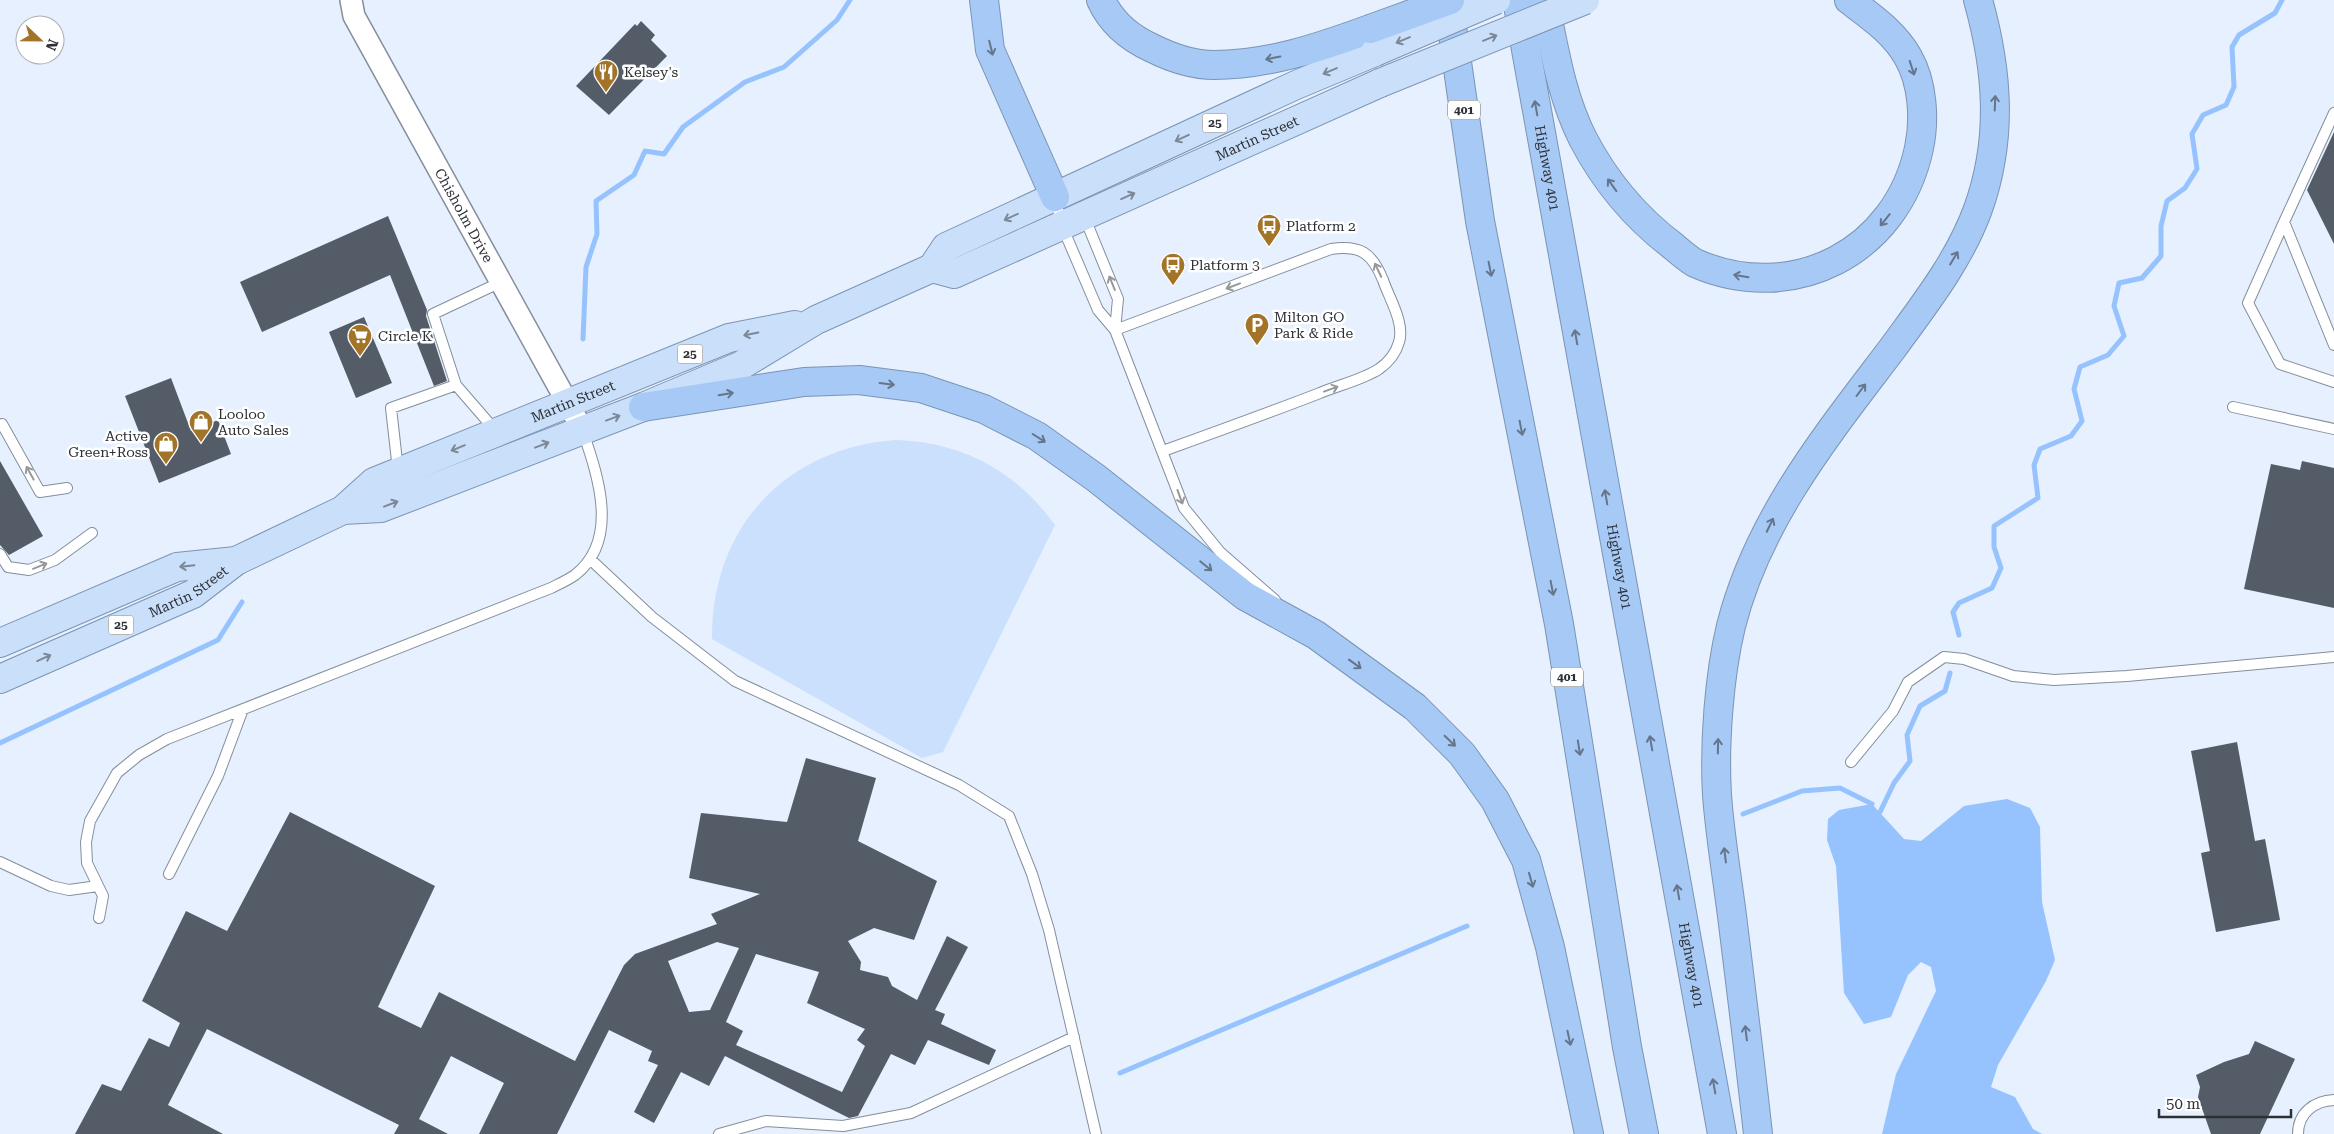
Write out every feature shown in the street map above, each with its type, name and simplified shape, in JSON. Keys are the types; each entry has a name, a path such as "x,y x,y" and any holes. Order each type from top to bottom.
{"highway":[{"path":"984,0 990,50 1072,205"},
{"path":"1101,0 1108,16 1136,41 1170,57 1213,66 1257,61 1373,40 1449,0"},
{"path":"1420,0 1480,221"},
{"name":"401","path":"1449,0 1480,221 1559,624 1627,1047 1644,1134"},
{"name":"Highway 401","path":"1517,0 1566,280 1722,1134"},
{"path":"1544,0 1562,85 1583,139 1613,187 1652,230 1694,262 1742,277 1792,276 1840,260 1871,237 1896,206 1916,163 1923,128 1921,94 1909,57 1885,28 1849,0"},
{"path":"1758,1134 1717,794 1719,705 1731,628 1749,569 1777,510 1819,446 1924,304 1957,254 1978,209 1991,159 1996,99 1990,42 1978,0"},
{"path":"643,407 804,382 859,380 921,388 984,409 1037,436 1096,478 1245,596 1316,635 1415,707 1462,754 1495,800 1526,860 1550,946 1589,1134"}],"main road":[{"name":"Martin Street","path":"1072,205 1296,85 1373,40 1496,0"},
{"name":"Martin Street","path":"343,510 381,508 643,407 740,366 816,320 932,268 946,247 1072,205 1585,0"},
{"name":"Martin Street","path":"0,679 193,594 236,561 343,510 374,482 729,338 816,320"},
{"name":"Martin Street","path":"0,643 177,567 236,561"}],"street":[{"name":"Chisholm Drive","path":"351,0 354,16 582,429"}],"lane":[{"path":"2334,113 2248,303 2280,364 2334,382"},
{"path":"1072,205 1118,299 1116,330"},
{"path":"1072,205 1098,310 1116,330 1184,508 1220,552 1316,635"},
{"path":"2284,222 2334,345"},
{"path":"1116,330 1332,249 1347,247 1359,249 1377,265 1399,324 1400,340 1392,357 1380,368 1366,376 1286,407 1163,451"},
{"path":"497,432 456,386 433,314 501,282"},
{"path":"398,473 391,408 456,386"},
{"path":"2233,407 2334,429"},
{"path":"0,426 2,424 40,492 67,488"},
{"path":"99,918 103,896 87,863 86,842 90,821 118,773 139,755 167,738 551,588 575,575 590,559 600,535 603,516 601,495 582,429"},
{"path":"0,554 8,567 29,570 55,560 92,532"},
{"path":"590,559 652,617 735,681 959,785 1009,816 1032,874 1049,930 1096,1134"},
{"path":"1851,762 1893,711 1908,682 1944,657 1964,659 2014,676 2054,680 2127,676 2334,658"},
{"path":"169,874 218,776 243,709"},
{"path":"0,862 51,886 69,890 98,886"},
{"path":"719,1134 766,1121 843,1126 911,1112 1074,1037"},
{"path":"2298,1134 2302,1116 2312,1106 2323,1101 2334,1100"}],"shaded area":[{"path":"896,440 920,442 943,447 986,463 1023,489 1055,525 943,752 922,758 712,639 715,599 725,562 741,529 762,501 789,477 820,459 856,446"}],"water":[{"path":"2007,799 2030,808 2040,827 2042,902 2055,960 2046,981 1998,1065 1991,1087 2015,1097 2033,1129 2042,1134 1882,1134 1896,1074 1936,991 1931,967 1921,962 1908,975 1891,1017 1864,1024 1844,993 1836,866 1827,840 1828,819 1839,810 1872,804 1904,839 1921,841 1964,806"}],"building":[{"path":"641,21 655,35 651,40 667,56 609,115 576,86 635,24 637,26"},
{"path":"2334,132 2334,244 2307,190"},
{"path":"388,216 427,310 426,316 447,381 434,386 390,275 262,332 240,282"},
{"name":"Circle K","path":"364,317 392,383 356,398 329,332"},
{"path":"171,378 191,431 218,420 231,454 159,483 125,396"},
{"path":"0,461 43,536 9,555 0,545"},
{"path":"2302,461 2334,468 2334,608 2244,589 2271,464 2300,470"},
{"path":"2237,742 2255,841 2265,839 2280,920 2216,932 2201,853 2210,851 2191,751"},
{"path":"806,758 876,778 858,841 937,881 914,940 874,928 848,941 861,962 860,970 888,977 892,986 917,1000 947,936 968,947 935,1010 945,1014 941,1024 996,1050 989,1065 928,1040 915,1065 891,1054 858,1116 849,1118 725,1056 709,1086 681,1072 654,1123 634,1112 658,1065 648,1061 652,1051 609,1030 557,1134 479,1134 504,1083 451,1056 419,1119 448,1134 394,1134 399,1125 207,1029 168,1105 223,1134 75,1134 102,1084 121,1091 149,1038 169,1047 180,1023 142,1001 186,911 227,931 290,812 435,886 378,1007 421,1028 439,992 575,1061 624,965 635,954 717,924 711,914 760,894 689,878 701,813 787,822","holes":["717,942 739,948 710,1010 689,1012 668,961","756,954 819,972 807,1003 865,1029 857,1040 865,1046 842,1092 736,1045 743,1031 726,1022"]},
{"path":"2255,1041 2295,1059 2260,1134 2211,1134 2198,1097 2200,1087 2196,1075 2224,1062 2249,1054"}],"waterway":[{"path":"583,339 586,267 597,234 596,201 634,175 645,151 664,154 683,127 745,82 784,67 837,20 850,0"},
{"path":"1959,635 1953,612 1959,603 1992,588 2001,568 1994,547 1994,526 2038,498 2034,465 2040,449 2071,436 2082,421 2074,389 2080,367 2108,355 2124,336 2114,306 2119,283 2142,278 2161,256 2161,226 2167,201 2185,188 2197,169 2192,134 2203,115 2226,105 2234,87 2232,47 2239,35 2275,13 2282,0"},
{"path":"0,743 218,640 242,602"},
{"path":"1880,812 1894,783 1910,761 1907,735 1920,706 1945,691 1950,673"},
{"path":"1743,814 1802,791 1840,788 1872,804"},
{"path":"1120,1073 1467,926"}],"place":[{"name":"Kelsey's","path":"606,93"},
{"name":"Platform 2","path":"1269,247"},
{"name":"Platform 3","path":"1173,286"},
{"name":"Milton GO Park & Ride","path":"1257,346"},
{"name":"Circle K","path":"360,357"},
{"name":"Looloo Auto Sales","path":"201,443"},
{"name":"Active Green+Ross","path":"166,465"}]}
